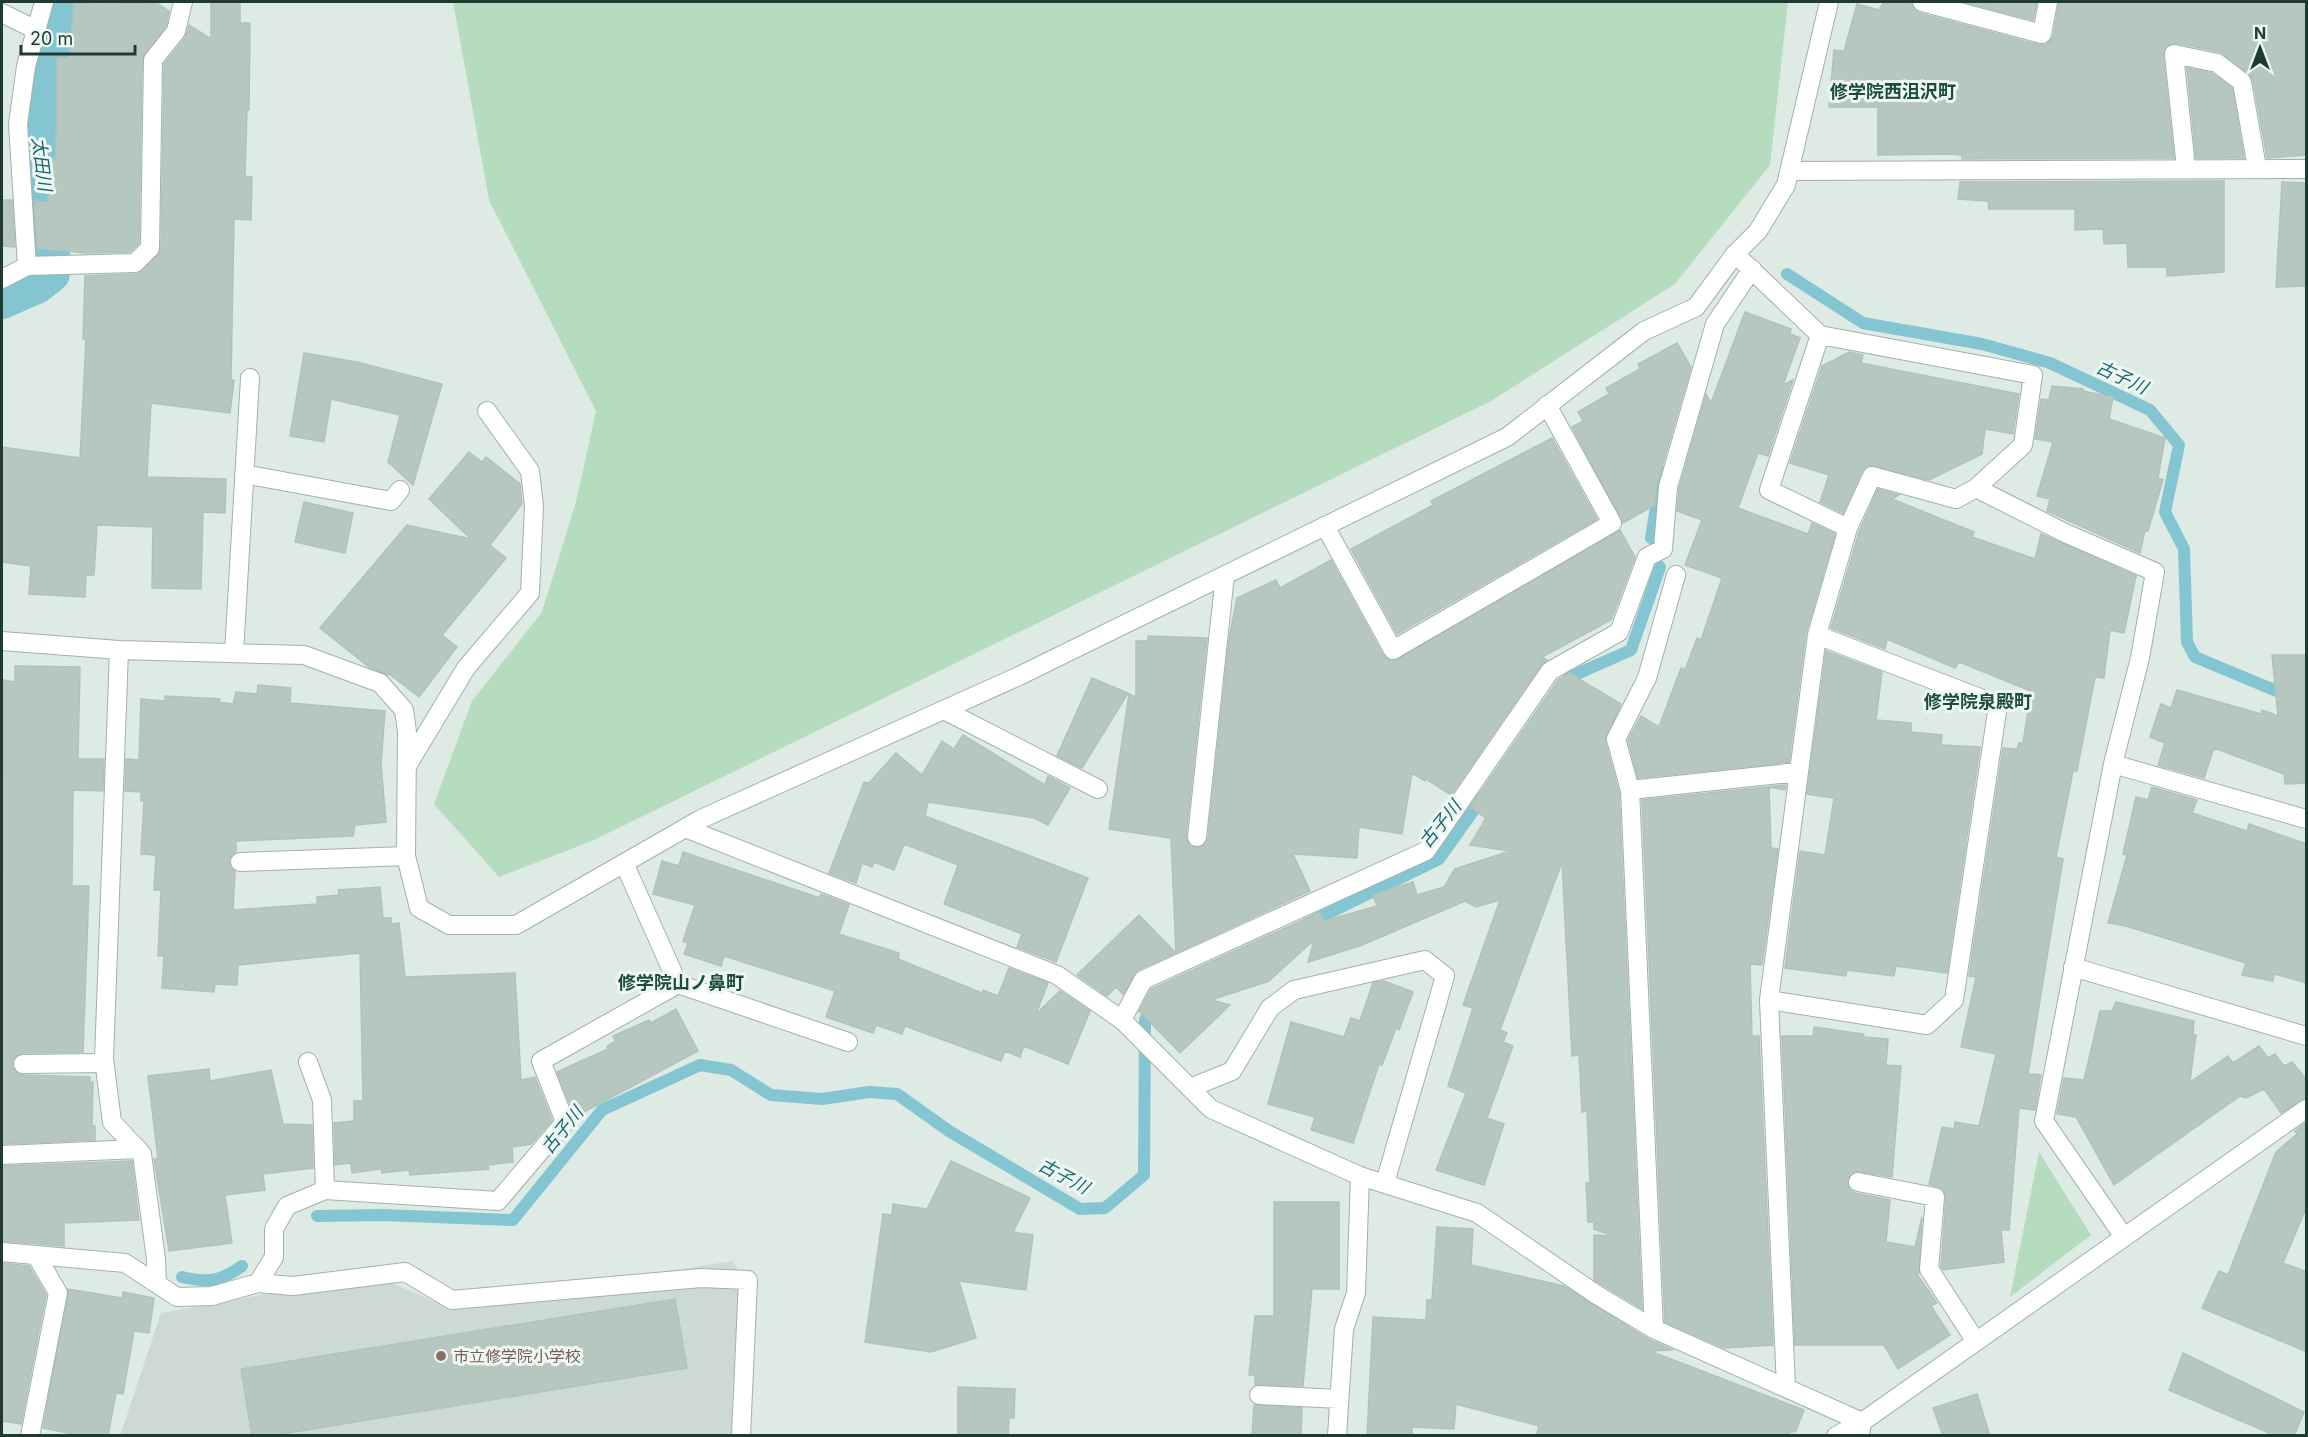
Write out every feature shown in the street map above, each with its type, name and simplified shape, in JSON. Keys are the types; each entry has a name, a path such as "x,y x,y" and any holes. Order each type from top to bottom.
{"street":[{"path":"27,266 18,124 26,66 44,2"},
{"path":"2,279 27,266 135,263 150,248 153,60 176,31 183,2"},
{"path":"2,641 119,650 304,655 380,683 404,710 407,732 406,856 419,908 449,925 516,925 685,828 944,710 1507,437 1644,331 1696,307 1735,254 1758,231 1786,185 1828,2"},
{"path":"1922,2 2042,34 2048,2"},
{"path":"2,13 36,30"},
{"path":"2186,168 2174,54 2217,63 2242,82 2257,168"},
{"path":"1789,171 2307,169"},
{"path":"1735,254 1820,335 2033,375 2023,445 1976,488 1956,499 1872,476 1848,528 1817,634 1769,1000 1785,1387"},
{"path":"1122,1020 1143,980 1426,850 1550,671 1619,632 1647,557 1663,549 1668,487 1715,324 1752,269"},
{"path":"1820,335 1769,490 1848,528"},
{"path":"234,653 250,378"},
{"path":"1325,526 1393,650 1612,523 1547,405"},
{"path":"407,766 466,668 530,593 534,506 530,471 487,411"},
{"path":"244,474 391,501 400,490"},
{"path":"1976,488 2064,534 2155,572 2140,658 2113,764 2044,1120 2124,1237"},
{"path":"1197,837 1226,575"},
{"path":"1654,1329 1630,790 1616,739 1647,678 1676,575"},
{"path":"1769,1000 1927,1025 1954,1000 1998,705 1817,634"},
{"path":"119,650 104,1063 112,1122 142,1154 156,1259 157,1284"},
{"path":"944,710 1098,789"},
{"path":"2113,764 2307,819"},
{"path":"1630,790 1798,772"},
{"path":"685,828 1057,975 1122,1020 1211,1109 1360,1176 1477,1213 1598,1295 1654,1329 1748,1373 1785,1387 1861,1429"},
{"path":"240,862 406,856"},
{"path":"624,863 678,984 848,1042"},
{"path":"1190,1088 1232,1071 1270,1008 1294,990 1425,960 1445,976 1385,1184"},
{"path":"2073,967 2307,1036"},
{"path":"258,1283 273,1257 273,1229 287,1206 325,1190 498,1201 565,1122 541,1061 678,984"},
{"path":"308,1062 322,1100 325,1190"},
{"path":"23,1064 104,1063"},
{"path":"1836,1436 1861,1429 1975,1340 2307,1109"},
{"path":"2,1155 138,1149"},
{"path":"1337,1436 1344,1329 1356,1293 1360,1176"},
{"path":"1858,1182 1935,1197 1929,1269 1975,1340"},
{"path":"2,1252 125,1263 177,1297 212,1296 258,1283 293,1286 405,1272 452,1300 701,1278 748,1280 741,1436"},
{"path":"30,1436 58,1293 36,1255"},
{"path":"1259,1395 1339,1399"}],"shaded area":[{"name":"市立修学院小学校","path":"732,1261 744,1278 732,1399 736,1435 120,1436 161,1313 373,1275 450,1308"}],"green space":[{"path":"453,2 1788,2 1770,165 1675,284 1491,401 594,840 499,877 434,804 472,701 542,612 576,502 596,411 489,200"},
{"path":"2039,1152 2091,1235 2010,1297"}],"building":[{"path":"91,2 158,4 169,11 166,26 142,60 139,243 130,252 85,253 37,248 34,201 48,202 48,159 56,159 57,58 69,58 74,3 91,4"},
{"path":"211,2 240,2 240,23 250,23 249,110 247,110 245,176 252,177 251,220 234,219 231,380 234,380 230,413 151,403 147,477 226,479 225,513 203,512 201,589 152,588 153,527 97,525 94,575 86,575 85,597 29,594 31,566 2,562 2,447 80,458 86,339 83,339 85,276 136,274 158,255 161,248 164,64 185,38 189,25 211,39"},
{"path":"1884,2 1911,2 1919,13 2046,45 2053,37 2059,2 2307,2 2307,155 2267,158 2253,80 2249,74 2220,52 2176,43 2166,46 2163,55 2174,158 1962,159 1962,155 1949,154 1878,155 1878,107 1829,107 1834,50 1844,51 1857,4 1879,10"},
{"path":"1964,2 2037,2 2033,20"},
{"path":"2187,68 2212,73 2232,88 2244,158 2196,158"},
{"path":"2224,181 2224,272 2167,276 2167,267 2128,267 2127,243 2104,244 2103,229 2075,230 2075,209 1989,209 1988,201 1958,199 1960,182"},
{"path":"2282,182 2307,183 2307,286 2276,287"},
{"path":"2,200 12,200 15,247 2,246"},
{"path":"1745,312 1791,329 1790,334 1800,338 1783,385 1793,380 1768,456 1758,453 1738,508 1808,534 1812,523 1835,534 1806,633 1789,762 1638,778 1628,740 1641,716 1659,727 1681,668 1685,670 1697,638 1701,640 1722,578 1685,565 1702,520 1677,511 1679,489 1706,394 1711,403"},
{"path":"1677,343 1691,367 1657,484 1655,505 1623,523 1572,427 1583,421 1578,412 1609,394 1606,388 1640,369 1638,364"},
{"path":"1849,352 1863,355 1861,363 2019,394 2013,434 1985,429 1982,454 1929,480 1869,465 1862,471 1843,513 1820,502 1829,475 1790,463 1822,366"},
{"path":"304,353 357,362 442,384 413,485 388,462 400,415 331,399 324,442 290,436"},
{"path":"2052,386 2083,389 2083,391 2113,397 2109,419 2165,438 2158,478 2163,480 2148,531 2145,530 2140,553 2047,511 2050,499 2037,496 2053,442 2035,439 2041,399 2049,400"},
{"path":"1552,438 1597,519 1397,634 1351,549 1433,505 1431,501"},
{"path":"469,452 482,462 486,457 520,484 522,504 490,545 506,558 442,635 457,647 419,697 388,673 388,675 369,667 320,628 407,525 471,539 429,499"},
{"path":"1878,489 1899,495 1892,499 1974,532 1972,537 2035,559 2041,534 2136,576 2124,633 2110,630 2104,678 2095,677 2077,771 2073,771 2056,857 2063,859 2028,1074 2041,1075 2035,1110 2019,1108 2009,1230 2001,1230 2004,1262 1943,1270 1941,1266 1946,1197 1942,1188 1929,1184 1942,1127 1954,1129 1955,1122 1979,1126 1996,1054 1961,1047 1976,977 1969,976 2003,748 2017,749 2019,743 2023,743 2031,691 1959,662 1955,668 1887,639 1885,649 1831,628 1859,532"},
{"path":"304,502 353,513 345,553 295,542"},
{"path":"1620,530 1635,557 1611,620 1542,657 1547,660 1541,665 1451,795 1412,773 1402,834 1359,827 1357,858 1293,854 1310,891 1176,953 1171,838 1109,829 1129,694 1136,697 1136,641 1148,641 1148,636 1207,638 1186,836 1190,846 1201,847 1208,838 1229,639 1237,598 1276,580 1280,588 1331,560 1383,655 1394,661"},
{"path":"1826,651 1882,672 1876,720 1911,723 1911,732 1942,735 1941,745 1980,747 1947,973 1896,966 1894,976 1847,970 1846,976 1785,968 1800,851 1825,855 1834,798 1807,794"},
{"path":"2272,655 2307,655 2307,783 2285,784 2284,774 2214,748 2204,778 2158,765 2165,743 2150,737 2161,704 2171,708 2177,690 2261,714 2262,710 2278,716"},
{"path":"15,666 80,667 78,759 104,759 103,791 73,790 72,886 89,886 83,1052 22,1053 14,1058 12,1064 14,1070 23,1075 90,1077 90,1083 93,1082 92,1126 95,1126 95,1140 2,1144 3,680 15,682"},
{"path":"1569,673 1621,704 1605,741 1619,792 1642,1309 1594,1280 1594,1235 1613,1236 1594,1229 1594,1222 1588,1222 1586,1183 1590,1183 1587,1111 1582,1112 1579,1055 1572,1056 1562,862 1500,1030 1507,1033 1503,1042 1513,1046 1487,1118 1504,1124 1484,1185 1436,1170 1466,1093 1448,1086 1473,1008 1463,1005 1500,900 1476,907 1465,901 1362,945 1308,962 1314,940 1269,981 1211,1000 1230,1005 1180,1053 1139,1011 1151,989 1320,912 1324,921 1377,906 1373,895 1413,882 1417,895 1444,887 1455,869 1510,851 1470,845 1486,818 1470,807 1558,680"},
{"path":"1092,678 1128,693 1082,768 1057,756"},
{"path":"258,685 291,688 290,703 385,711 381,764 386,822 355,825 353,836 236,841 236,852 229,862 235,872 233,910 317,904 317,897 339,895 338,890 380,887 383,918 391,918 391,924 399,923 405,977 515,973 521,1080 535,1077 552,1120 531,1144 512,1147 513,1162 488,1165 489,1169 410,1175 409,1170 382,1173 381,1169 352,1173 351,1163 335,1165 334,1123 354,1121 354,1101 363,1101 360,953 238,965 237,985 215,984 214,992 162,988 164,956 158,956 161,890 154,890 156,855 141,854 144,801 141,801 141,792 125,791 126,759 139,760 141,699 165,701 165,696 220,699 219,702 233,704 236,692 257,694"},
{"path":"963,735 1045,785 1048,776 1070,788 1048,825 1034,818 928,802 925,816 1088,878 1056,962 1017,947 1022,934 944,904 958,865 904,844 894,870 874,862 872,867 862,863 856,883 829,873 864,782 869,783 896,753 922,775 942,741 954,749"},
{"path":"1786,785 1785,790 1769,787 1771,848 1778,849 1762,965 1750,964 1752,1036 1759,1036 1773,1345 1724,1348 1665,1322 1642,800"},
{"path":"2152,787 2197,800 2192,813 2247,831 2249,824 2307,844 2307,983 2274,974 2273,981 2242,975 2246,963 2126,926 2108,923 2127,855 2123,854 2136,797 2148,800"},
{"path":"683,852 820,898 821,894 849,905 839,934 899,953 898,959 982,993 983,990 998,996 1009,968 1048,983 1036,1014 1060,991 1090,1011 1068,1064 1024,1046 1020,1057 1005,1051 1001,1061 905,1026 902,1034 876,1025 873,1033 826,1017 835,991 724,956 721,966 684,954 688,943 683,941 695,905 653,894 662,861 679,866"},
{"path":"1139,915 1176,953 1138,970 1123,994 1116,987 1107,996 1077,975"},
{"path":"1384,981 1413,992 1399,1030 1396,1028 1382,1065 1379,1064 1353,1143 1311,1130 1315,1117 1268,1104 1291,1022 1344,1037 1351,1018 1360,1021 1373,983"},
{"path":"2116,1002 2194,1021 2193,1034 2196,1035 2190,1082 2228,1056 2233,1063 2259,1046 2268,1058 2275,1054 2284,1066 2292,1062 2307,1080 2307,1098 2281,1113 2264,1089 2246,1098 2240,1096 2114,1185 2076,1117 2057,1114 2064,1078 2084,1080 2100,1011 2112,1011"},
{"path":"676,1009 698,1051 575,1117 557,1072 608,1049 607,1046 616,1041 613,1036 649,1020 651,1023"},
{"path":"1814,1027 1864,1034 1863,1037 1888,1039 1886,1065 1901,1066 1892,1177 1855,1171 1847,1180 1850,1190 1855,1193 1890,1200 1886,1242 1915,1247 1922,1217 1919,1273 1916,1273 1937,1303 1931,1306 1950,1335 1898,1369 1884,1345 1795,1345 1782,1036 1813,1036"},
{"path":"209,1069 210,1081 271,1070 283,1124 312,1125 313,1168 263,1174 265,1190 225,1195 232,1243 169,1251 154,1159 158,1159 148,1076"},
{"path":"2307,1122 2307,1206 2283,1263 2307,1272 2307,1352 2202,1308 2219,1271 2228,1275 2276,1152 2297,1134 2295,1131"},
{"path":"132,1161 139,1220 64,1223 64,1246 2,1241 2,1166"},
{"path":"951,1161 1030,1198 1013,1232 1033,1235 1026,1290 959,1281 976,1338 931,1352 865,1342 883,1214 892,1215 893,1204 927,1209"},
{"path":"1274,1202 1339,1202 1339,1289 1312,1289 1303,1386 1255,1385 1255,1375 1249,1375 1255,1316 1274,1316"},
{"path":"1437,1227 1473,1229 1471,1265 1564,1286 1648,1339 1673,1350 1650,1351 1804,1410 1796,1431 1778,1436 1536,1436 1539,1426 1456,1404 1454,1429 1412,1427 1412,1436 1367,1436 1373,1317 1426,1320 1427,1300 1432,1300"},
{"path":"2,1263 29,1266 46,1295 21,1424 2,1421"},
{"path":"68,1289 122,1298 123,1292 154,1298 149,1333 134,1331 123,1394 116,1393 108,1436 82,1436 43,1428"},
{"path":"675,1299 687,1368 269,1436 252,1436 241,1369"},
{"path":"2183,1353 2304,1412 2294,1436 2276,1436 2169,1390"},
{"path":"958,1387 1015,1389 1014,1418 1009,1418 1008,1436 958,1436"},
{"path":"1977,1394 1990,1436 1943,1436 1933,1408"},
{"path":"1254,1405 1302,1408 1301,1436 1252,1436"}],"waterway":[{"name":"太田川","path":"2,299 36,284 50,273 50,218 36,142 41,86 62,2"},
{"name":"古子川","path":"1787,274 1863,323 1982,344 2050,363 2150,410 2179,445 2165,512 2184,549 2187,642 2195,657 2291,697"},
{"name":"古子川","path":"1651,538 1659,488 1664,473"},
{"name":"古子川","path":"1563,688 1570,677 1631,650 1660,567"},
{"name":"古子川","path":"1308,923 1439,859 1484,796"},
{"name":"古子川","path":"317,1216 383,1215 513,1220 602,1110 700,1065 731,1070 771,1095 822,1099 869,1092 897,1094 949,1131 1080,1209 1105,1208 1144,1175 1145,1020 1153,1005"},
{"name":"古子川","path":"182,1277 214,1280 242,1266"}],"place":[{"name":"市立修学院小学校","path":"441,1356"}],"district":[{"name":"修学院西沮沢町","path":"1893,91"},
{"name":"修学院泉殿町","path":"1978,701"},
{"name":"修学院山ノ鼻町","path":"681,982"}]}
